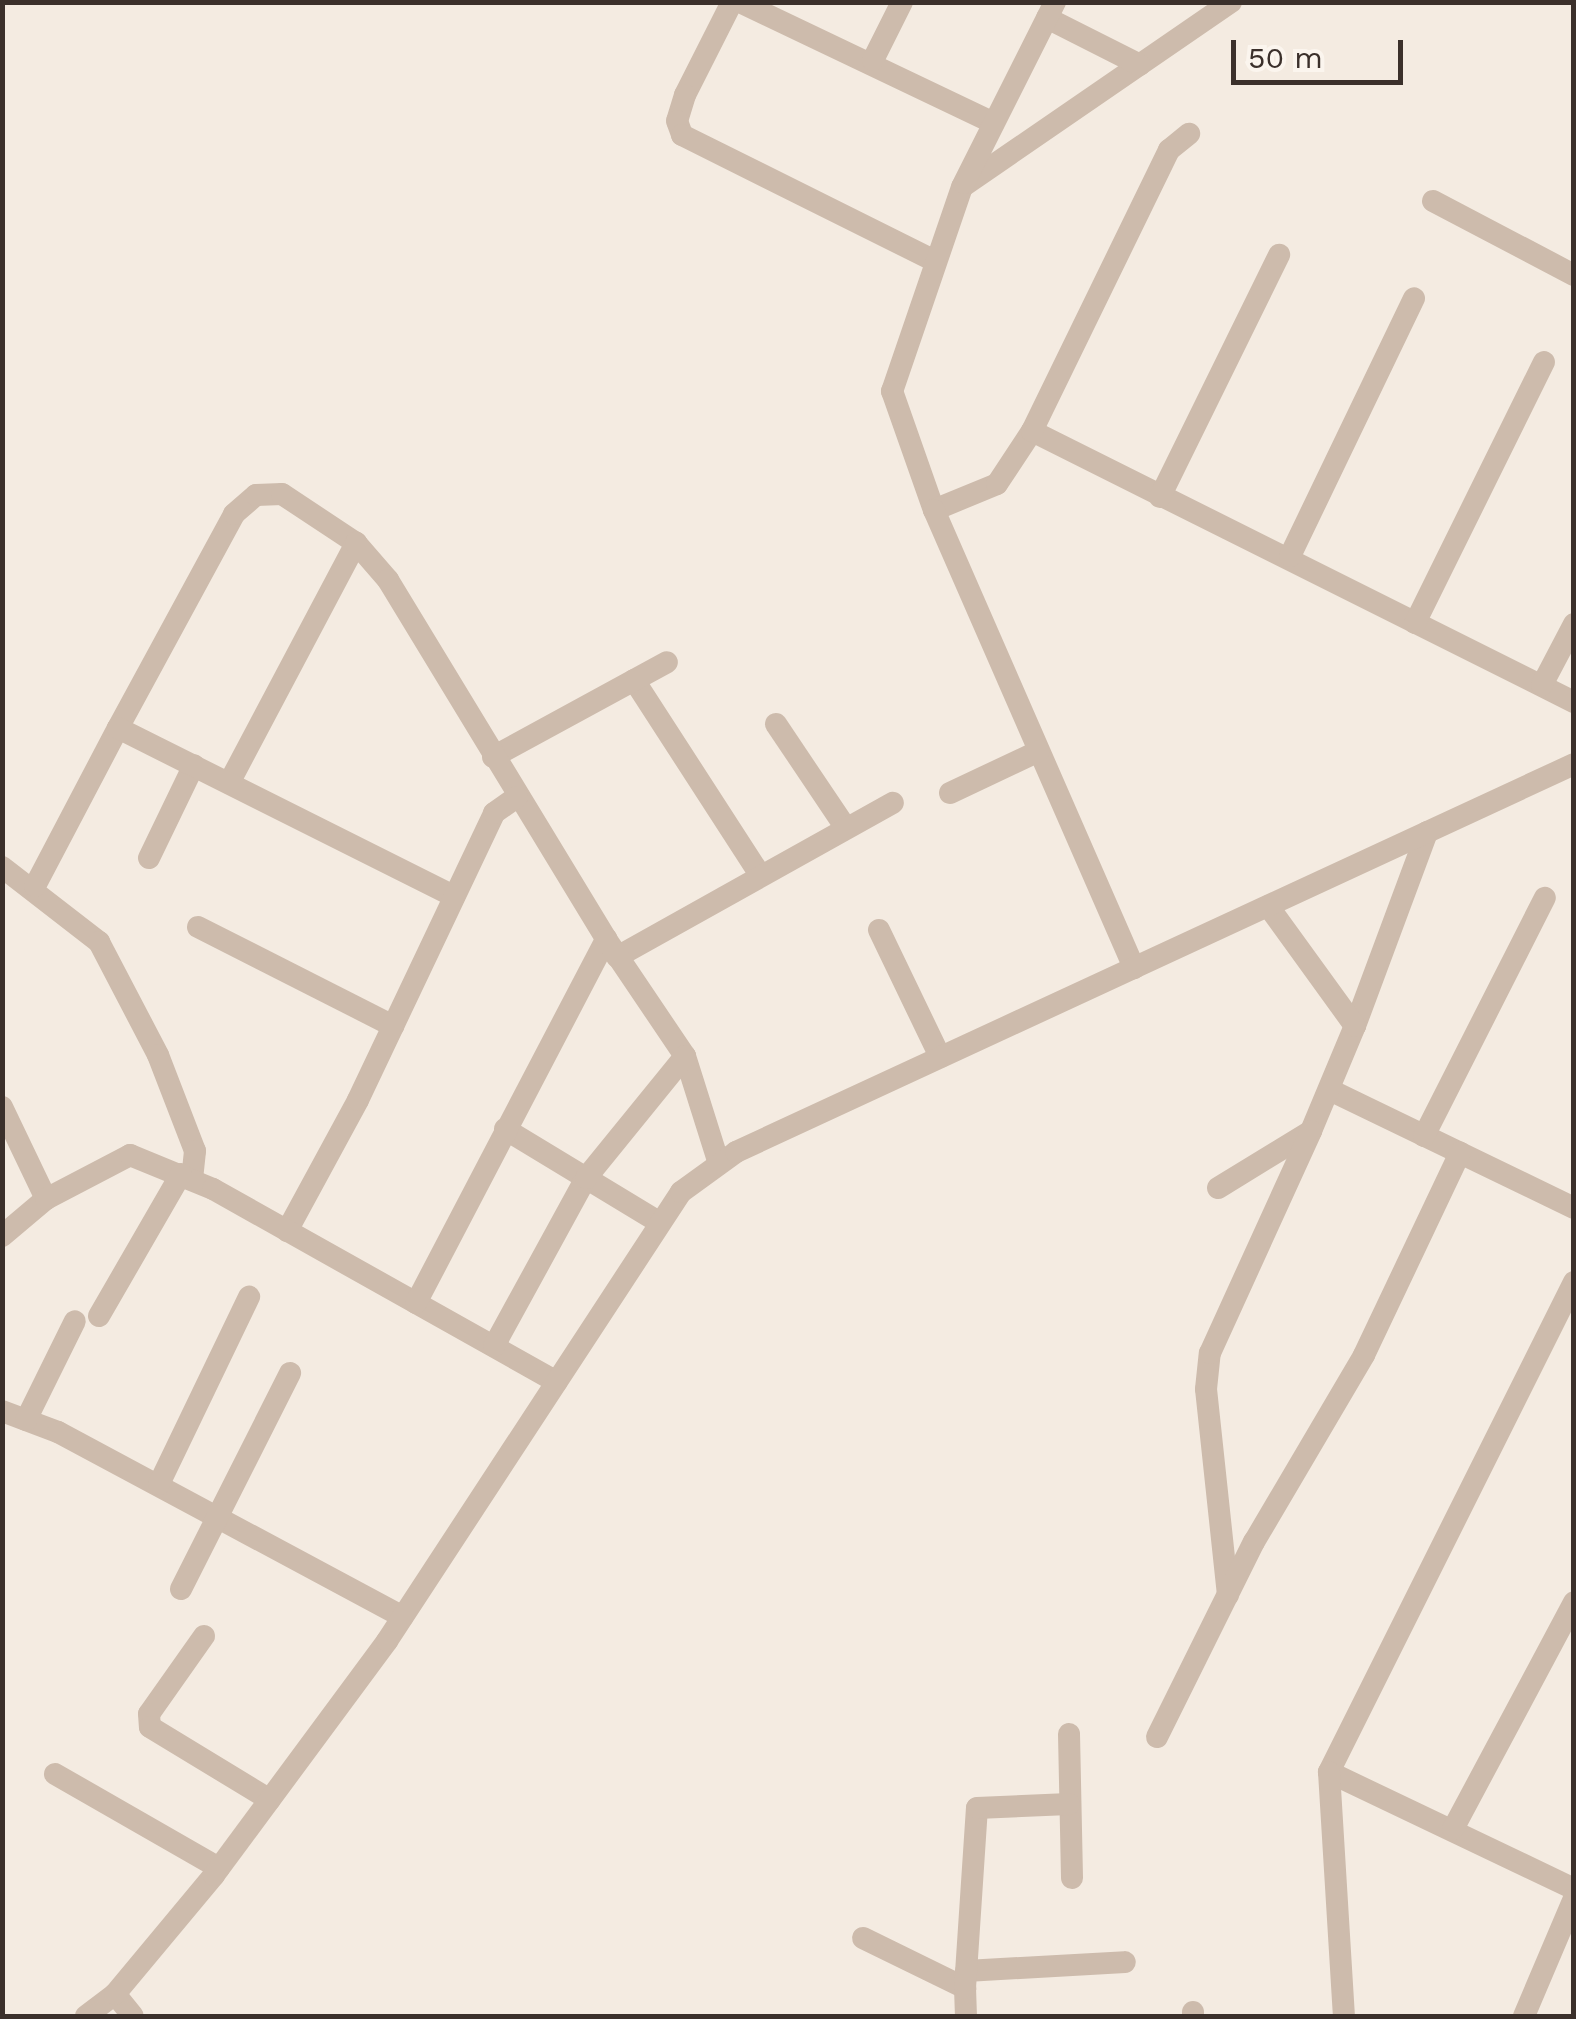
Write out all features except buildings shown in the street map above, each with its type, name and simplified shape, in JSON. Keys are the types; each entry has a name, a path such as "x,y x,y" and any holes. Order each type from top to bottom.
{"street":[{"path":"932,260 702,151 682,134 677,121 685,95 736,2 873,60 994,123"},
{"path":"873,60 902,2"},
{"path":"962,188 1231,2"},
{"path":"1134,968 934,510 892,391 932,260 962,188 1051,10 1140,65"},
{"path":"934,510 997,484 1032,430 1169,150 1189,134"},
{"path":"1433,201 1574,274"},
{"path":"1160,497 1279,254"},
{"path":"1290,556 1414,298"},
{"path":"1416,623 1544,362"},
{"path":"1032,430 1160,497 1290,556 1574,702"},
{"path":"35,886 234,514 256,494 282,494 356,543 388,580 517,797 684,1056 720,1164"},
{"path":"229,783 356,543"},
{"path":"1542,685 1574,624"},
{"path":"493,757 667,662"},
{"path":"634,680 760,876"},
{"path":"776,724 846,828"},
{"path":"118,728 454,896"},
{"path":"950,793 1039,750"},
{"path":"86,2016 115,1994 220,1868 403,1618 680,1192 720,1164 940,1057 1574,764"},
{"path":"149,858 194,765"},
{"path":"287,1231 393,1026 494,813 517,797"},
{"path":"416,1303 504,1129 611,948 760,876 893,803"},
{"path":"1228,1598 1206,1389 1210,1353 1310,1131 1332,1091 1427,832"},
{"path":"2,866 35,886 99,942 158,1055 196,1151 186,1177 99,1316"},
{"path":"1424,1136 1545,898"},
{"path":"1268,906 1355,1026"},
{"path":"198,926 393,1026"},
{"path":"878,930 940,1057"},
{"path":"494,1346 586,1178 684,1056"},
{"path":"1332,1091 1574,1208"},
{"path":"2,1108 46,1199"},
{"path":"504,1129 660,1223"},
{"path":"1218,1188 1310,1131"},
{"path":"1157,1738 1228,1598 1364,1356 1460,1153"},
{"path":"2,1236 46,1199 130,1155 186,1177 557,1382"},
{"path":"1344,2016 1329,1772 1574,1282"},
{"path":"159,1484 249,1298"},
{"path":"26,1420 75,1321"},
{"path":"181,1589 290,1373"},
{"path":"2,1411 159,1484 403,1618"},
{"path":"1453,1829 1574,1602"},
{"path":"204,1636 149,1714 150,1728 270,1800"},
{"path":"1068,1734 1072,1878"},
{"path":"1329,1772 1574,1890"},
{"path":"54,1774 220,1868"},
{"path":"966,2016 977,1808 1069,1804"},
{"path":"1524,2016 1574,1898"},
{"path":"862,1938 966,1980 1125,1962"},
{"path":"115,1994 133,2016"}]}
